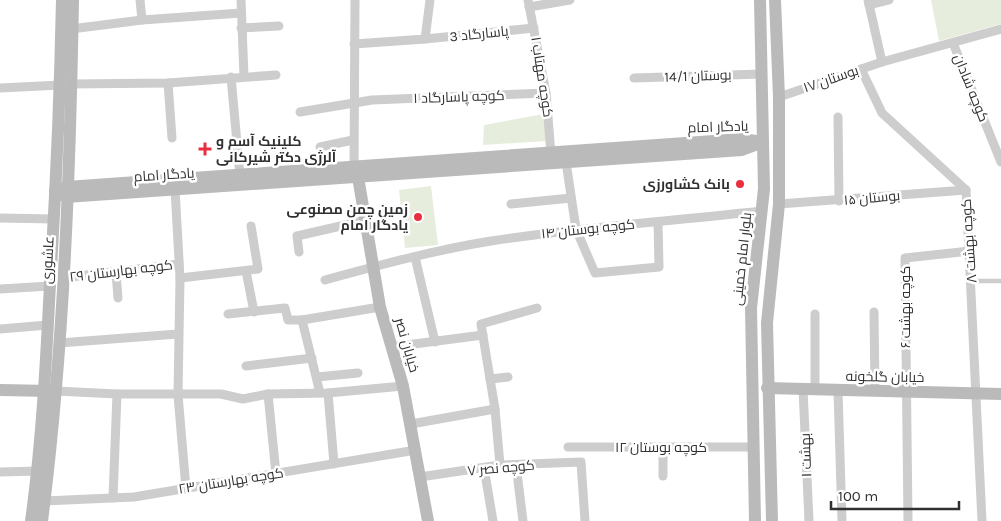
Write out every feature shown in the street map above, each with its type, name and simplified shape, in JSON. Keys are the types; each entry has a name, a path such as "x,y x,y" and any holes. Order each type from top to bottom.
{"street":[{"name":"عاشوری","path":"62,0 66,84"},
{"name":"عاشوری","path":"31,521 46,391 59,343 66,84 73,0"},
{"path":"140,0 142,20"},
{"path":"241,0 244,76"},
{"path":"356,0 353,104 353,140 356,172"},
{"path":"425,39 430,0"},
{"path":"529,3 570,0"},
{"name":"بلوار امام خمینی","path":"755,521 751,308 762,210 763,142 760,0"},
{"path":"772,521 767,388 767,323 779,204 779,97 775,0"},
{"path":"882,62 868,2 889,0"},
{"name":"کوچه مهتاب ۱","path":"529,3 546,93 552,154"},
{"path":"79,28 142,20 241,14"},
{"path":"241,28 279,26"},
{"name":"پاسارگاد 3","path":"354,44 534,28"},
{"name":"بوستان ۱۷","path":"779,97 882,62 1001,30"},
{"name":"کوچه شادان","path":"953,43 1001,162"},
{"name":"کوچه بهشت ۸","path":"861,69 882,113 966,190 972,282 982,521"},
{"name":"بوستان 14/1","path":"634,78 762,74"},
{"path":"0,88 66,84 168,83 276,75"},
{"path":"232,77 240,176"},
{"path":"168,83 172,138"},
{"name":"کوچه پاسارگاد ۱","path":"300,112 372,100 546,93"},
{"path":"838,117 838,201"},
{"name":"یادگار امام","path":"86,190 175,189 552,154 742,139 763,142"},
{"path":"320,147 353,140"},
{"name":"یادگار امام","path":"455,164 566,162 742,150 763,142"},
{"path":"566,162 576,229 595,273 659,267 658,222"},
{"name":"یادگار امام","path":"63,192 240,176 356,172"},
{"name":"خیابان نصر","path":"356,172 367,220 380,306 403,386 428,521"},
{"path":"175,189 180,278 178,395 186,489"},
{"name":"بوستان ۱۵","path":"779,204 966,190"},
{"name":"عاشوری","path":"42,521 48,325 54,219 63,192"},
{"path":"510,204 571,198"},
{"name":"کوچه بوستان ۱۴","path":"325,280 415,257 490,241 576,229 762,210"},
{"path":"0,218 54,219"},
{"path":"299,252 297,236 367,220"},
{"path":"180,278 258,269 251,226"},
{"name":"کوچه بهشت ۶","path":"905,393 905,258 970,251"},
{"path":"415,257 436,342"},
{"name":"کوچه بهارستان ۲۹","path":"62,278 179,264"},
{"path":"246,271 254,312"},
{"path":"116,273 118,298"},
{"path":"0,289 50,286"},
{"path":"228,314 285,308 288,320 302,320 380,306"},
{"path":"500,465 495,409 481,324 536,308"},
{"path":"874,312 875,392"},
{"name":"بهشت ۱","path":"809,521 809,389 815,314"},
{"path":"302,320 317,377 324,393 334,464"},
{"path":"0,329 48,325"},
{"path":"59,343 178,334"},
{"path":"391,347 483,335"},
{"path":"246,366 312,358"},
{"path":"317,377 358,373"},
{"path":"490,379 508,377"},
{"path":"0,390 117,394 221,394 243,400 268,394 324,393 403,386"},
{"name":"خیابان گلخونه","path":"767,388 1001,394"},
{"path":"838,391 842,521"},
{"path":"905,393 908,521"},
{"path":"113,498 117,394"},
{"path":"268,394 276,474"},
{"path":"411,424 495,409"},
{"path":"754,442 762,441 769,436"},
{"name":"کوچه بوستان ۱۲","path":"568,447 663,448 754,442"},
{"path":"662,476 663,448"},
{"name":"کوچه بهارستان ۲۳","path":"44,501 113,498 186,489 416,450"},
{"name":"کوچه نصر ۷","path":"420,477 500,465 581,462 585,521"},
{"path":"516,465 524,521"},
{"path":"484,468 493,521"},
{"path":"0,472 38,471"},
{"path":"754,475 762,471 770,475"}],"lane":[{"path":"972,282 1001,281"}],"green space":[{"path":"931,0 1001,0 1001,24 939,41"},
{"path":"544,114 546,141 483,145 484,125"},
{"name":"زمین چمن مصنوعی یادگار امام","path":"431,186 438,245 405,248 399,190"}],"place":[{"name":"کلینیک آسم و آلرژی دکتر شیرکانی","path":"205,149"},
{"name":"بانک کشاورزی","path":"740,184"},
{"name":"زمین چمن مصنوعی یادگار امام","path":"418,217"}]}
